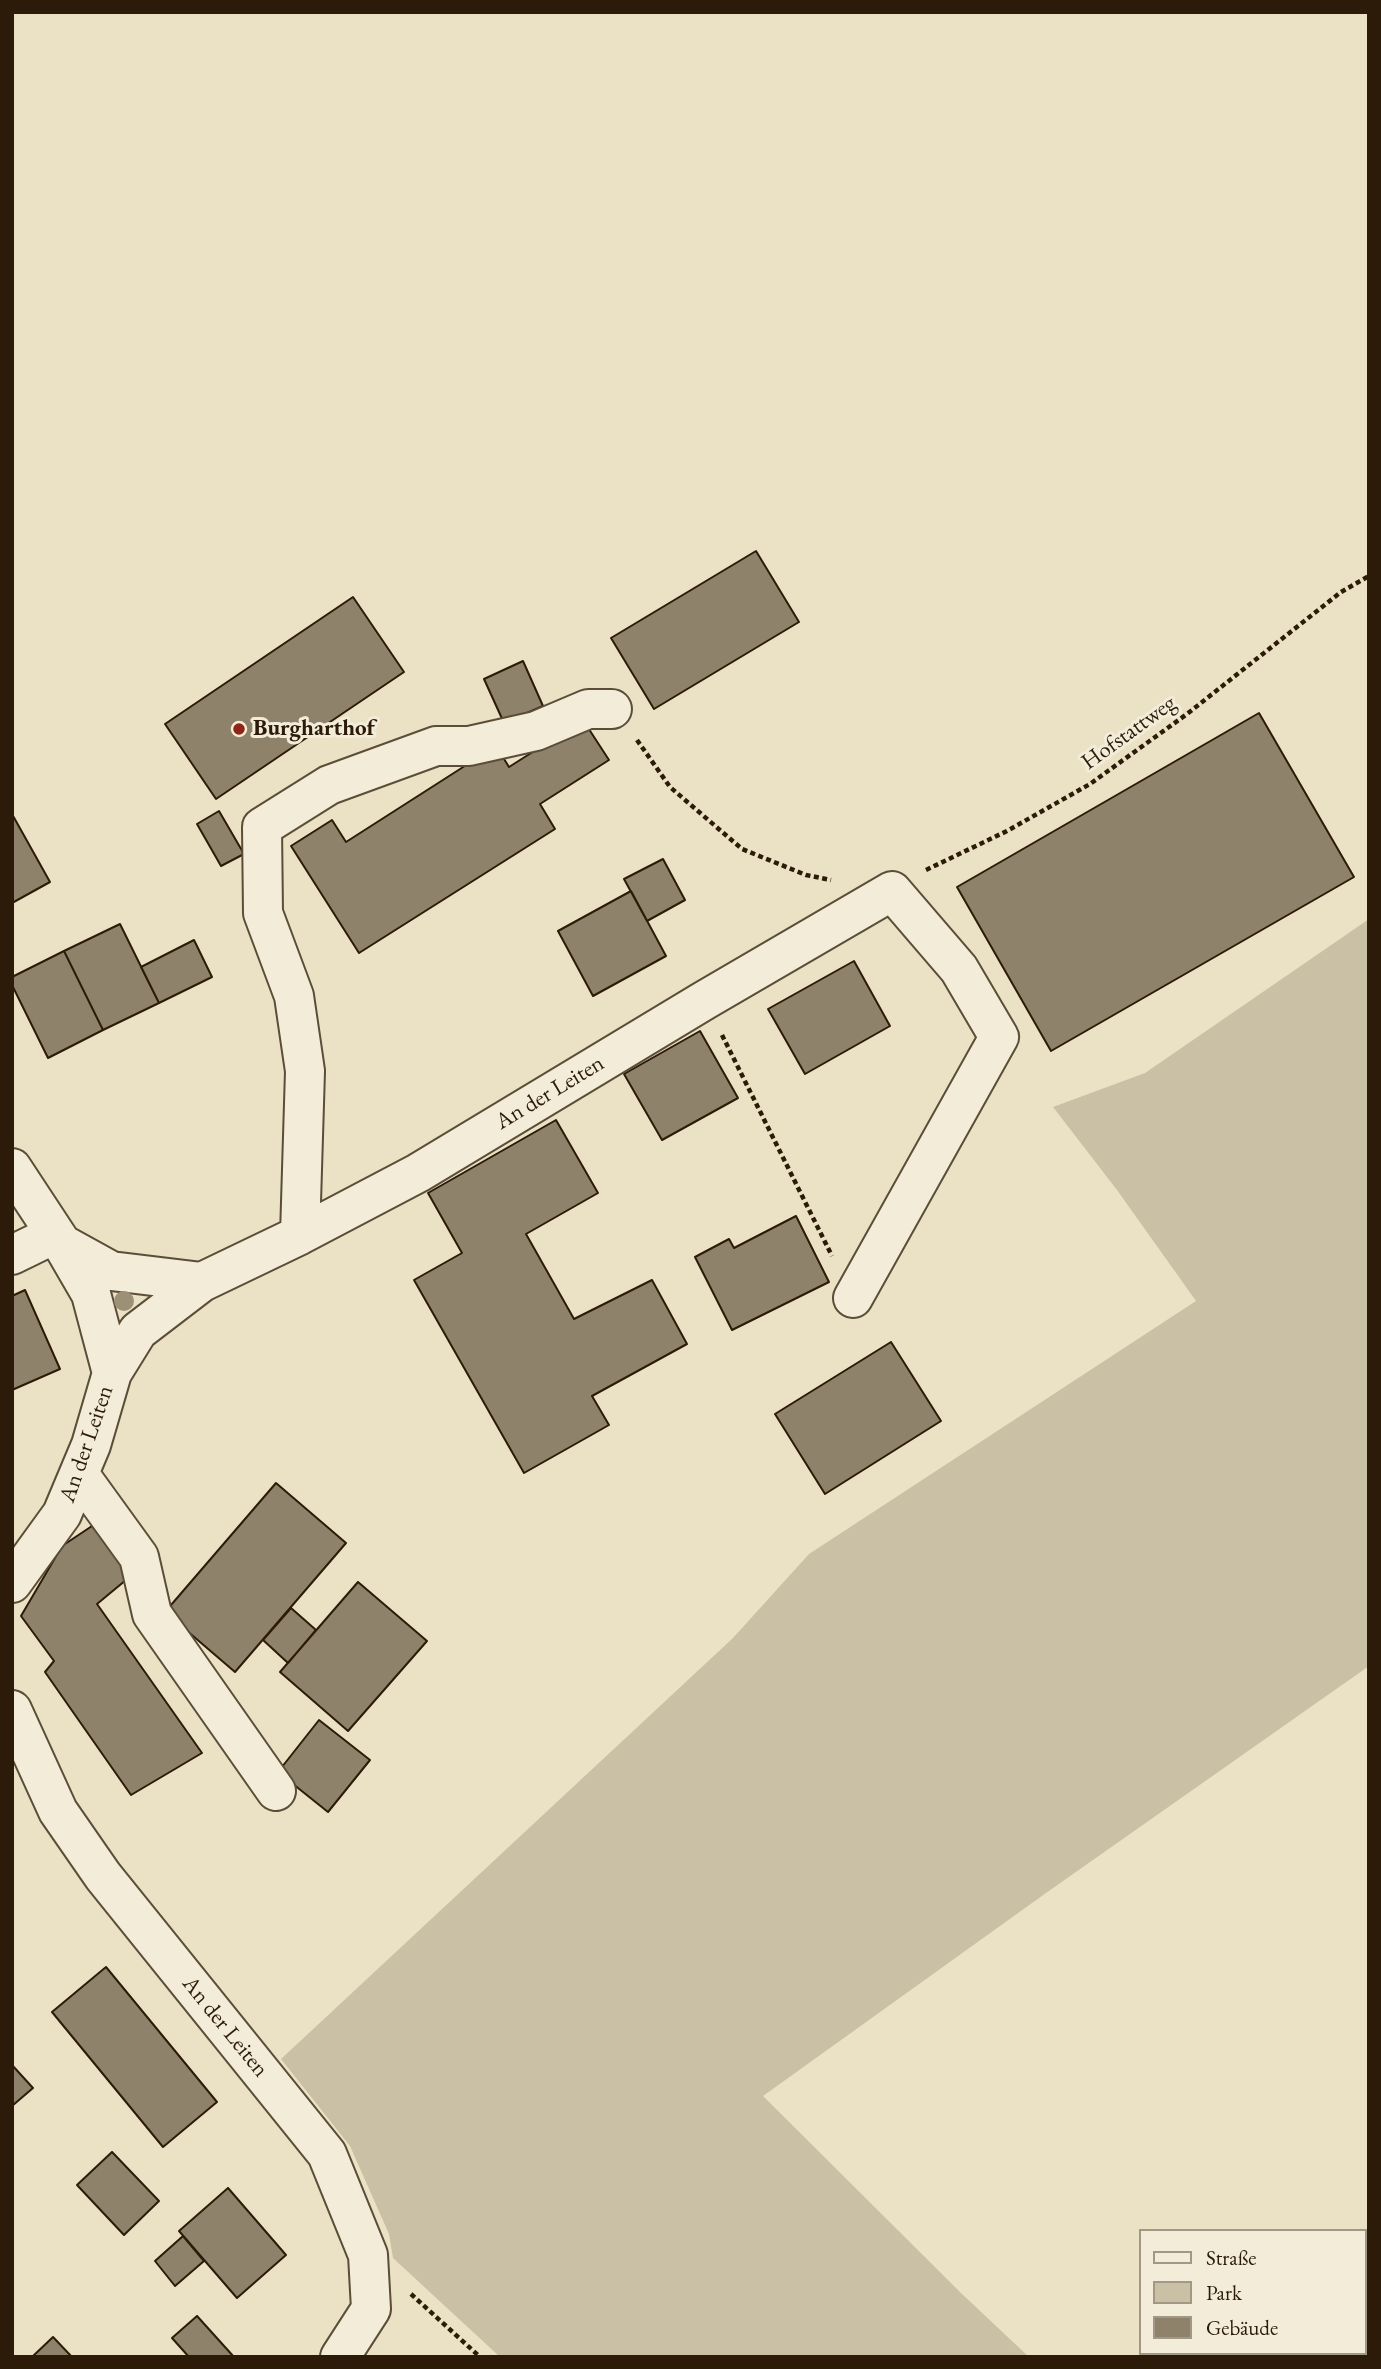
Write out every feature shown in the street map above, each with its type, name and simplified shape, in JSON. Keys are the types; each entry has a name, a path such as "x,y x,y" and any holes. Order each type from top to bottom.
{"street":[{"path":"300,1235 305,1071 293,996 263,914 262,827 329,785 436,746 469,746 536,731 588,709 612,709"},
{"name":"An der Leiten","path":"12,1583 62,1514 91,1445 112,1373 138,1331 202,1282 300,1235 418,1173 892,891"},
{"path":"853,1298 999,1037 959,969 892,891"},
{"name":"An der Leiten","path":"12,1168 91,1294 112,1373"},
{"name":"An der Leiten","path":"58,1239 111,1271 202,1282"},
{"path":"12,1255 58,1239"},
{"path":"79,1474 139,1557 152,1614 276,1791"},
{"name":"An der Leiten","path":"12,1710 58,1811 103,1876 327,2154 368,2255 371,2309 340,2357"}],"path":[{"name":"Hofstattweg","path":"892,891 928,869 1007,831 1090,784 1187,714 1341,592 1369,576"},
{"path":"612,709 670,787 742,849 806,875 892,891"},
{"path":"705,1000 853,1298"},
{"path":"368,2255 480,2357"}],"green space":[{"path":"1369,919 1369,1666 763,2096 1029,2357 500,2357 393,2258 389,2234 350,2146 281,2059 733,1638 809,1554 1196,1301 1117,1190 1053,1107 1145,1073"}],"building":[{"path":"756,551 799,622 654,709 611,638"},
{"path":"353,597 404,672 216,799 165,724"},
{"path":"523,661 543,706 504,723 484,679"},
{"path":"1259,713 1354,877 1051,1051 957,887"},
{"path":"583,720 609,760 540,804 555,829 359,953 291,846 332,820 346,842 496,746 509,767"},
{"path":"219,811 244,854 221,866 197,824"},
{"path":"12,814 50,882 12,903"},
{"path":"663,859 685,900 647,921 624,879"},
{"path":"631,891 666,956 593,996 558,931"},
{"path":"120,924 159,1003 103,1030 64,951"},
{"path":"194,940 212,977 159,1003 141,967"},
{"path":"64,951 103,1030 48,1058 12,985 12,977"},
{"path":"854,961 890,1026 805,1074 768,1009"},
{"path":"700,1031 738,1098 662,1140 624,1074"},
{"path":"556,1120 598,1193 526,1234 574,1319 652,1280 687,1344 592,1396 609,1425 524,1473 414,1280 462,1253 428,1193"},
{"path":"796,1216 829,1282 732,1330 695,1257 729,1239 734,1248"},
{"path":"25,1290 60,1369 12,1390 12,1296"},
{"path":"891,1342 941,1421 825,1494 775,1414"},
{"path":"276,1483 346,1543 235,1672 165,1612"},
{"path":"92,1526 132,1575 97,1604 202,1753 131,1795 45,1672 54,1661 21,1616 62,1546"},
{"path":"358,1582 427,1641 348,1731 280,1672"},
{"path":"291,1608 316,1630 288,1663 263,1640"},
{"path":"319,1720 370,1760 328,1812 278,1772"},
{"path":"106,1967 217,2102 163,2147 52,2012"},
{"path":"12,2065 33,2088 12,2106"},
{"path":"112,2152 159,2201 124,2235 77,2185"},
{"path":"228,2188 286,2255 237,2298 179,2231"},
{"path":"183,2236 204,2261 175,2286 155,2261"},
{"path":"197,2316 234,2357 189,2357 172,2338"},
{"path":"53,2337 72,2357 32,2357"}],"place":[{"name":"Burgharthof","path":"239,729"}]}
